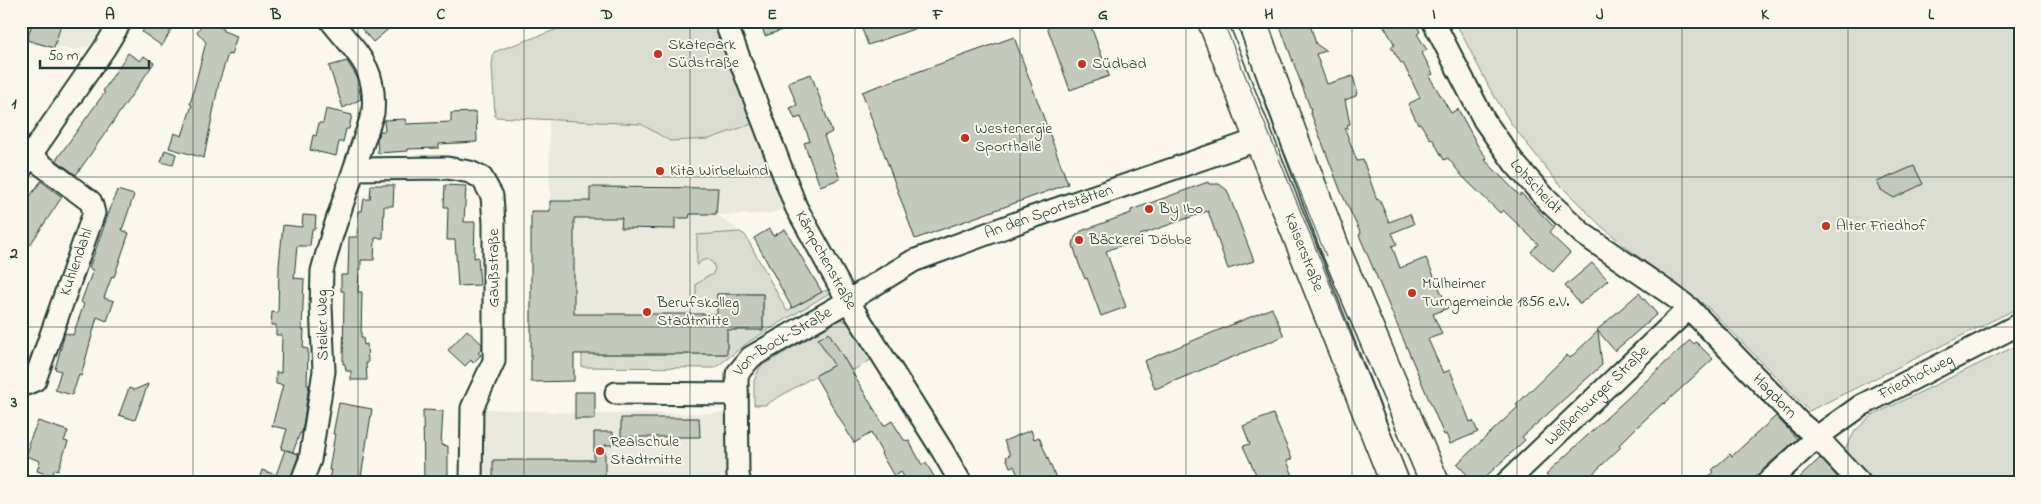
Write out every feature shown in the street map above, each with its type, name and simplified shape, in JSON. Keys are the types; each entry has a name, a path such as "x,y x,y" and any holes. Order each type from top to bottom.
{"main road":[{"name":"Kaiserstraße","path":"1212,21 1257,140 1395,483"},
{"name":"Kaiserstraße","path":"1252,21 1336,250 1435,483"}],"street":[{"name":"Kuhlendahl","path":"21,383 26,384 35,380 94,213 94,207 91,202 26,163 121,21"},
{"path":"331,21 368,67 373,82 375,95 373,113 356,169"},
{"name":"Kämpchenstraße","path":"725,21 796,207 848,301 942,450 960,483"},
{"name":"Lohscheidt","path":"1433,21 1484,120 1515,164 1548,201 1583,234 1689,308"},
{"name":"An den Sportstätten","path":"848,301 913,261 1030,218 1257,140"},
{"name":"Gaußstraße","path":"356,169 447,168 470,172 482,178 492,196 494,223 494,361 472,408 471,483"},
{"name":"Steiler Weg","path":"301,483 310,460 324,370 321,306 322,271 332,235 356,169"},
{"name":"Von-Bock-Straße","path":"740,483 737,374 751,357 848,301"},
{"name":"Hagdorn","path":"1689,308 1860,483"},
{"name":"Weißenburger Straße","path":"1506,483 1689,308"},
{"name":"Friedhofweg","path":"1767,483 1817,437 1862,404 2020,324"},
{"name":"Von-Bock-Straße","path":"616,393 737,394"}],"shaded area":[{"path":"21,21 107,21 101,33 89,46 75,50 21,43"},
{"path":"21,21 33,21 26,44 21,43"},
{"path":"580,21 713,21 752,124 709,139 670,141 641,124 495,117 492,65 494,52"},
{"name":"Alter Friedhof","path":"1455,21 2020,21 2020,307 1809,411 1709,308 1632,252 1600,225 1560,185 1512,125 1490,89"},
{"name":"Berufskolleg Stadtmitte","path":"549,120 641,124 670,141 709,139 752,124 784,208 769,214 717,215 745,235 765,271 763,330 727,354 591,354 591,352 574,352 574,381 531,382 531,211 550,211"},
{"path":"740,232 745,235 787,311 824,291 828,290 828,294 750,341 715,368 582,367 582,352 591,354 727,354 727,330 763,329 763,294 717,294 717,303 696,300 696,284 705,277 712,275 715,269 713,263 707,259 701,261 697,266 697,235"},
{"path":"841,319 850,324 872,359 852,371 844,359 765,405 754,405 754,381 760,367"},
{"path":"2020,344 2020,477 2008,483 1872,483 1843,453 1855,431 1871,416"},
{"name":"Realschule Stadtmitte","path":"472,408 575,413 575,419 594,419 595,414 730,413 728,483 471,483"}],"building":[{"path":"33,21 62,21 54,48 27,40"},
{"path":"150,21 176,21 162,46 142,32"},
{"path":"355,21 398,21 373,42"},
{"path":"760,21 802,21 802,23 765,36"},
{"path":"859,21 930,21 931,23 868,45"},
{"name":"Südbad","path":"1045,21 1089,21 1109,76 1070,90"},
{"path":"1278,21 1309,21 1316,44 1326,51 1316,54 1327,84 1353,76 1357,91 1356,96 1345,100 1350,124 1345,129 1357,161 1363,160 1377,200 1379,199 1389,222 1410,214 1414,224 1392,233 1397,244 1392,246 1400,268 1426,258 1448,308 1433,314 1442,334 1428,339 1443,373 1450,370 1470,422 1473,421 1478,432 1450,444 1446,434 1444,435 1359,235 1361,234 1341,192"},
{"path":"1381,21 1415,21 1420,32 1417,34 1427,50 1422,53 1433,74 1429,76 1451,113 1458,109 1479,148 1487,158 1485,160 1554,227 1549,233 1570,253 1553,272 1531,252 1538,244 1503,210 1500,213 1462,176 1448,158 1444,160 1432,138 1430,139 1420,123 1418,124 1408,104 1420,98 1403,63 1401,63 1391,47 1395,45"},
{"path":"203,23 223,28 223,31 237,36 231,55 228,54 219,82 204,158 169,148 174,133 182,136 192,105 190,104 206,42 197,32"},
{"name":"Westenergie Sporthalle","path":"1014,37 1068,184 915,239 862,92"},
{"path":"128,53 140,61 144,56 154,63 76,175 56,160 105,92 103,91"},
{"path":"347,61 357,77 361,99 343,108 329,66"},
{"path":"811,74 832,132 824,136 840,179 820,186 804,143 810,141 801,117 795,119 790,108 797,105 788,82"},
{"path":"326,109 352,115 349,129 346,129 343,142 339,142 336,156 310,150 313,135 316,136 319,123 323,123"},
{"path":"476,112 477,142 439,144 439,148 408,149 408,151 378,153 377,139 380,131 385,131 384,120 405,119 406,124 451,122 451,113"},
{"path":"165,150 176,154 173,165 161,162"},
{"path":"1914,166 1923,184 1894,198 1881,190 1877,182"},
{"path":"41,181 62,197 30,245 21,239 21,209"},
{"path":"1208,182 1209,184 1219,184 1227,190 1254,261 1228,269 1208,211 1140,235 1140,238 1106,251 1126,307 1101,316 1087,278 1085,279 1079,264 1073,245 1075,237 1081,231 1131,213 1131,210"},
{"path":"371,185 394,185 393,206 384,206 383,238 375,238 374,260 361,260 358,292 362,292 361,338 363,338 364,345 367,344 367,380 351,380 351,371 346,371 345,364 343,364 344,291 341,291 341,275 348,275 349,237 357,237 358,211 362,211 364,199 370,199"},
{"path":"445,185 466,186 464,222 475,222 474,258 478,257 480,285 458,286 455,240 447,240 448,207 444,207"},
{"path":"590,187 718,188 716,214 690,214 689,218 675,218 675,229 621,228 622,218 574,218 574,314 717,314 717,294 763,294 763,330 727,330 727,354 574,354 574,381 531,382 531,211 550,211 550,201 590,201"},
{"path":"117,190 134,195 122,230 129,233 114,277 112,276 104,298 114,301 107,321 97,317 81,376 79,375 72,395 55,390 61,371 55,369 65,333 73,335 84,304 81,302 93,270 89,268"},
{"path":"303,215 316,216 315,229 312,229 310,246 297,246 294,278 304,279 302,330 304,330 303,348 308,349 307,385 309,385 302,433 300,433 293,452 286,450 298,454 298,457 289,483 258,483 262,470 276,475 285,450 281,449 287,429 272,426 283,385 276,384 276,372 281,373 282,335 276,335 276,325 271,325 272,312 278,313 279,266 283,225 302,227"},
{"path":"769,229 773,236 785,229 822,292 792,308 754,238"},
{"path":"1592,263 1608,280 1580,304 1565,286"},
{"path":"1639,293 1657,314 1615,351 1597,330"},
{"path":"1272,308 1284,336 1155,389 1144,361"},
{"path":"467,330 482,344 482,349 478,353 481,355 473,363 471,360 465,366 448,350"},
{"path":"1598,331 1602,365 1522,437 1525,440 1479,483 1475,483 1457,464 1518,407 1516,405 1567,355 1570,358"},
{"path":"829,333 884,426 892,421 904,440 909,441 922,465 926,463 938,483 908,483 901,472 894,476 871,433 854,443 815,376 834,365 818,339"},
{"path":"1690,340 1694,344 1696,342 1713,359 1638,426 1619,445 1621,447 1583,483 1554,483 1546,474"},
{"path":"148,384 135,420 119,415 129,388 134,390"},
{"path":"575,392 595,392 595,419 575,419"},
{"path":"339,403 372,409 360,483 328,483 335,434 333,434"},
{"path":"423,410 443,411 441,445 448,446 448,483 424,483"},
{"path":"1273,414 1292,459 1287,461 1296,483 1260,483 1243,446 1250,444 1243,426"},
{"path":"1776,416 1797,439 1748,483 1702,483 1714,472 1712,470 1730,454 1732,456"},
{"path":"621,418 699,418 700,437 621,437"},
{"path":"38,421 68,431 64,441 68,442 58,470 55,469 52,476 37,471 40,461 26,456 30,445 28,444"},
{"path":"1031,430 1034,439 1039,437 1058,483 1021,483 1014,466 1010,467 1006,457 1010,455 1004,441"},
{"path":"594,432 613,432 613,445 605,445 605,483 493,483 493,460 594,460"},
{"path":"1820,458 1843,483 1794,483"}],"tram line":[{"path":"1223,21 1411,483"},
{"path":"1236,21 1280,141 1326,256"}],"place":[{"name":"Skatepark Südstraße","path":"658,54"},
{"name":"Südbad","path":"1082,64"},
{"name":"Westenergie Sporthalle","path":"965,138"},
{"name":"Kita Wirbelwind","path":"660,171"},
{"name":"By Ibo","path":"1149,209"},
{"name":"Alter Friedhof","path":"1826,226"},
{"name":"Bäckerei Döbbe","path":"1079,240"},
{"name":"Mülheimer Turngemeinde 1856 e.V.","path":"1412,293"},
{"name":"Berufskolleg Stadtmitte","path":"647,312"},
{"name":"Realschule Stadtmitte","path":"600,451"}]}
